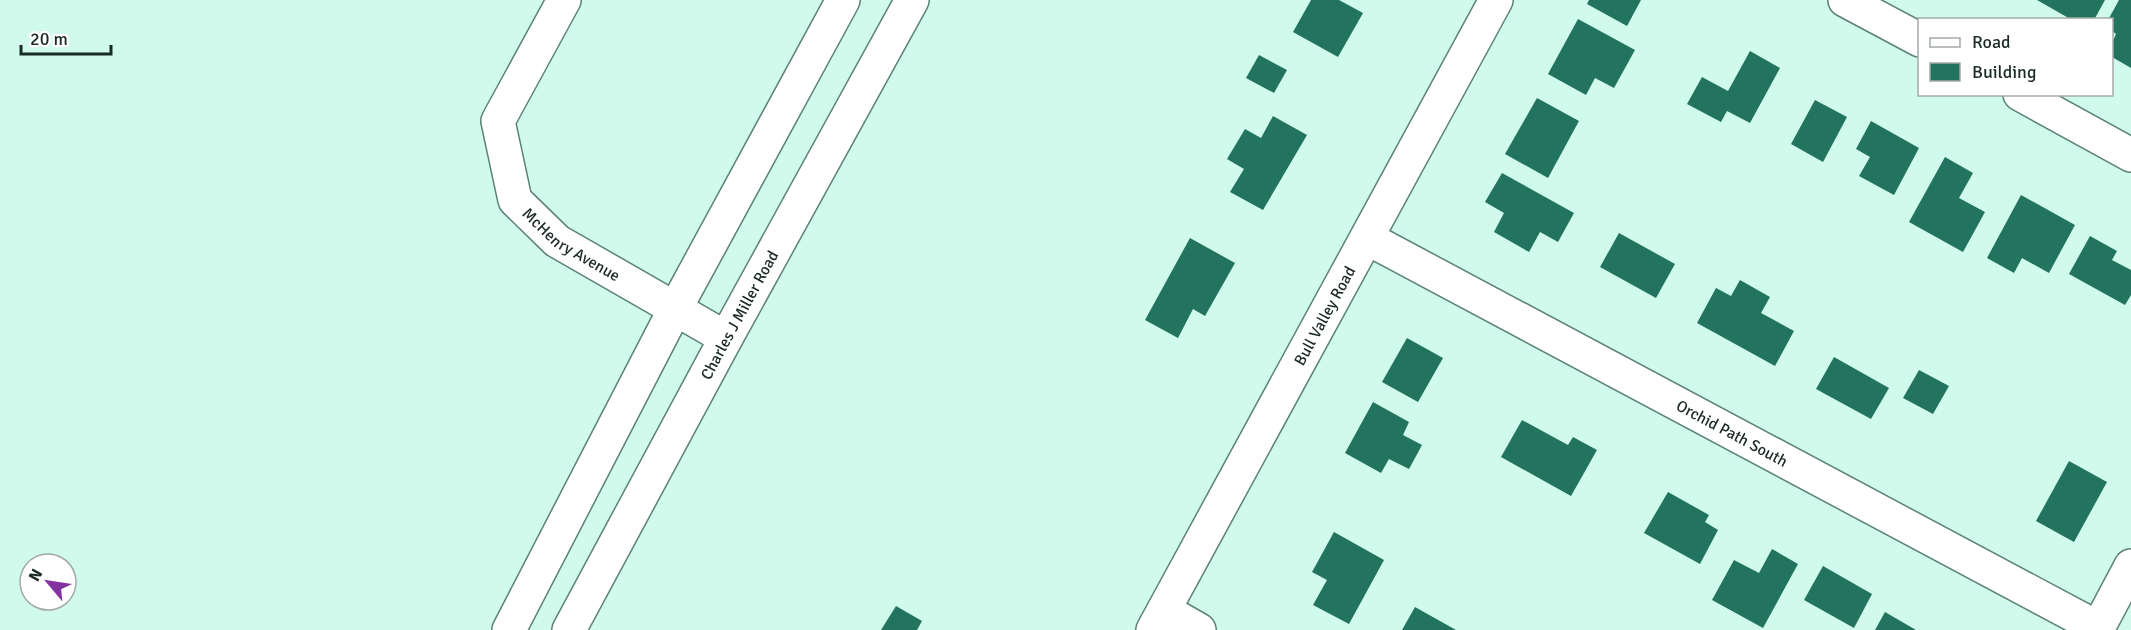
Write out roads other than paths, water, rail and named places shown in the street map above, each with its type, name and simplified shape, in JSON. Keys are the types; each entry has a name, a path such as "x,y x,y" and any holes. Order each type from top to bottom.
{"street":[{"name":"McHenry Avenue","path":"564,0 498,121 515,200 557,241 726,338"},
{"path":"509,630 675,309 843,0"},
{"name":"Charles J Miller Road","path":"569,630 912,0"},
{"name":"Bull Valley Road","path":"1159,620 1496,0"},
{"path":"1845,0 1918,39"},
{"path":"2024,96 2131,155"},
{"name":"Orchid Path South","path":"1367,238 2097,629"},
{"path":"2097,629 2131,566"},
{"path":"1159,620 1199,630"}]}
